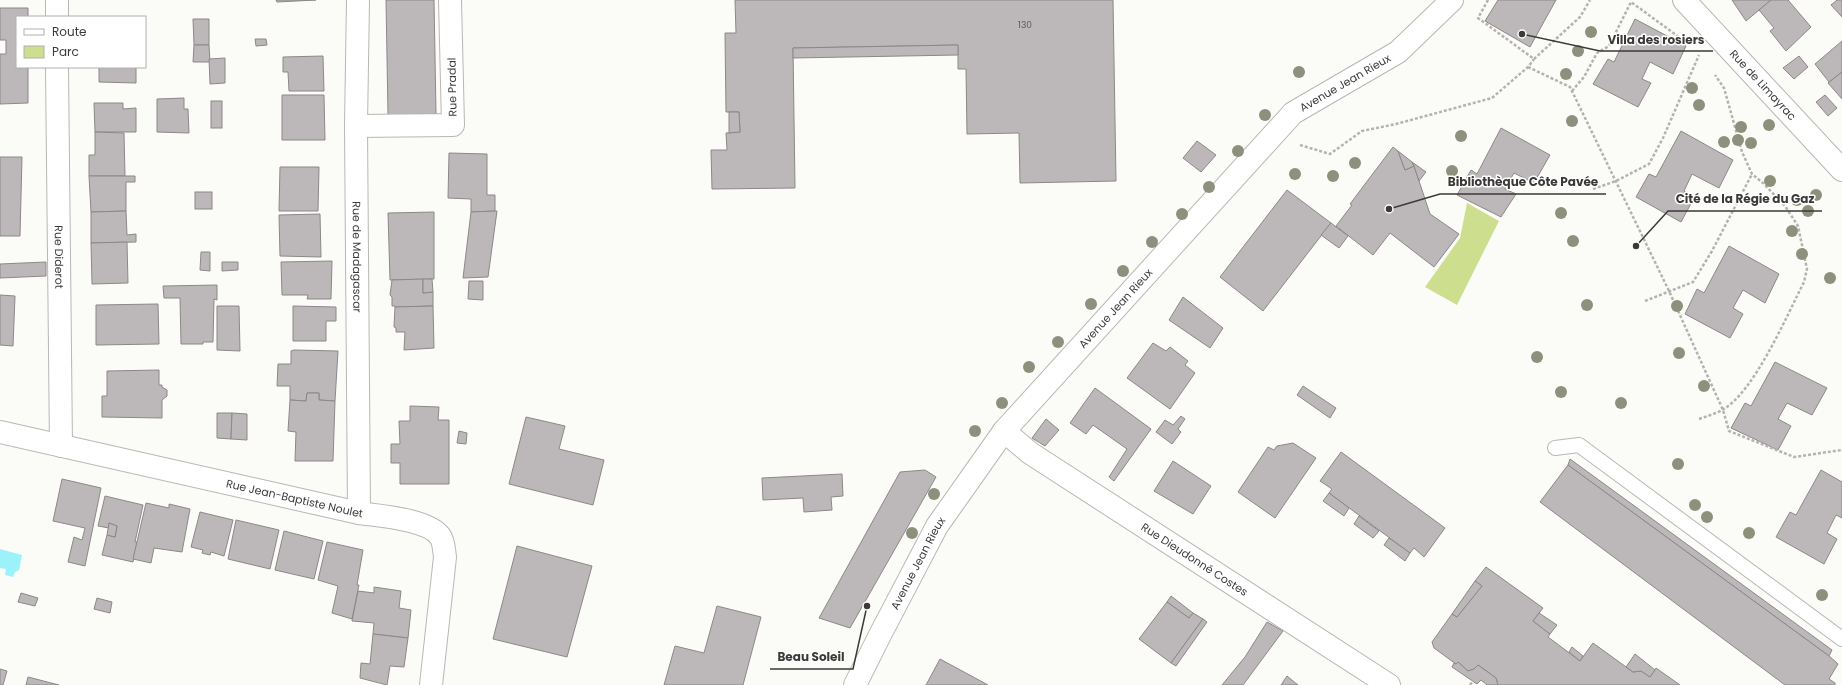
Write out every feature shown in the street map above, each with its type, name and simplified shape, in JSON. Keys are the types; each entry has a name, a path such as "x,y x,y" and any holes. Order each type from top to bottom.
{"street":[{"path":"57,0 57,16"},
{"name":"Rue de Madagascar","path":"358,0 356,126 359,513"},
{"name":"Rue Pradal","path":"356,126 453,125 450,0"},
{"name":"Avenue Jean Rieux","path":"855,685 937,526 1004,431 1294,113 1398,52 1452,0"},
{"name":"Rue de Limayrac","path":"1684,0 1842,170"},
{"name":"Rue Diderot","path":"57,68 61,446"},
{"name":"Rue Dieudonné Costes","path":"1004,431 1030,453 1389,685"},
{"name":"Rue Jean-Baptiste Noulet","path":"0,432 359,513 406,520 433,529 440,536 444,545 445,557 431,685"}],"lane":[{"path":"1555,448 1580,445 1842,639"}],"path":[{"path":"1488,0 1478,18 1534,59"},
{"path":"1294,143 1330,154 1362,131 1396,124 1492,98 1528,67 1534,59 1580,17 1590,0"},
{"path":"1572,91 1584,77 1597,53 1609,46 1631,2 1685,42"},
{"path":"1694,51 1704,60"},
{"path":"1593,190 1616,181 1649,164 1663,138 1699,55"},
{"path":"1528,67 1570,87 1669,291 1723,410 1729,431 1794,457 1842,450"},
{"path":"1700,419 1723,410 1742,393 1760,366 1804,282 1807,269 1798,226 1785,206 1752,174 1742,152 1724,88 1712,71"},
{"path":"1644,301 1693,282 1712,251 1752,174"},
{"path":"1470,685 1473,681"}],"green space":[{"path":"1467,203 1499,221 1457,305 1425,287 1460,238"}],"water":[{"path":"0,549 22,555 19,570 15,572 13,577 5,575 6,569 0,568"}],"building":[{"path":"276,0 316,0 277,2"},
{"path":"386,0 434,0 436,114 388,115"},
{"path":"735,0 1113,0 1116,181 1020,183 1019,133 967,134 966,69 958,69 958,45 793,48 795,188 712,189 711,150 727,150 726,133 740,132 739,112 726,112 725,33 736,33"},
{"path":"1498,0 1556,0 1530,47 1485,21"},
{"path":"1732,0 1771,0 1746,21"},
{"path":"1771,0 1788,0 1811,27 1786,51 1770,31 1774,28 1759,10"},
{"path":"1837,0 1842,0 1842,17 1831,5"},
{"path":"0,8 28,8 28,16 16,16 16,68 28,68 28,103 0,104 0,54 6,54 6,40 0,40"},
{"path":"193,19 209,19 209,45 194,45"},
{"path":"1635,19 1686,46 1673,74 1650,62 1642,79 1651,83 1638,107 1593,84 1608,59 1614,62"},
{"path":"255,39 266,39 267,45 256,46"},
{"path":"1842,41 1842,72 1829,82 1815,64"},
{"path":"194,45 209,45 210,62 193,62"},
{"path":"958,45 958,55 793,58 793,48"},
{"path":"323,56 324,91 289,91 288,72 283,72 283,57"},
{"path":"1799,56 1808,67 1794,79 1783,68"},
{"path":"225,58 225,83 210,84 209,59"},
{"path":"99,68 136,68 136,83 99,82"},
{"path":"1842,72 1842,99 1828,83"},
{"path":"282,95 324,95 325,140 282,140"},
{"path":"1825,95 1837,108 1828,116 1816,102"},
{"path":"184,98 184,109 188,109 189,133 157,132 157,99"},
{"path":"211,101 222,101 222,128 211,128"},
{"path":"94,103 123,103 123,109 136,108 136,132 95,132"},
{"path":"729,112 739,112 740,132 729,133"},
{"path":"1501,128 1550,155 1534,183 1514,173 1505,189 1516,194 1501,217 1457,195 1471,170 1477,174"},
{"path":"1681,131 1733,160 1719,188 1692,174 1684,191 1694,198 1681,222 1636,197 1649,174 1656,177"},
{"path":"95,132 124,133 125,176 89,176 89,155 95,155"},
{"path":"1197,141 1216,155 1201,172 1183,158"},
{"path":"1393,147 1398,151 1405,170 1414,166 1430,214 1459,234 1434,267 1390,233 1373,255 1336,226 1352,205 1350,204"},
{"path":"1398,151 1412,162 1414,166 1405,170"},
{"path":"449,153 487,154 487,195 495,195 495,211 471,212 471,199 448,198"},
{"path":"0,157 22,157 20,236 0,236"},
{"path":"1412,162 1426,172 1419,181 1414,166"},
{"path":"280,167 319,167 318,211 279,211"},
{"path":"89,176 135,176 135,182 126,182 126,211 91,212"},
{"path":"1287,190 1331,223 1263,311 1220,277"},
{"path":"195,192 212,192 212,209 195,209"},
{"path":"126,211 127,235 136,234 136,242 91,243 91,212"},
{"path":"497,211 488,277 463,278 471,212"},
{"path":"434,212 434,279 390,280 388,213"},
{"path":"320,214 321,257 280,256 279,215"},
{"path":"1331,223 1348,236 1339,248 1321,235"},
{"path":"127,242 128,283 92,284 91,243"},
{"path":"1729,246 1779,274 1765,303 1743,290 1733,308 1743,314 1730,338 1685,314 1697,289 1704,293"},
{"path":"201,252 210,252 210,271 200,270"},
{"path":"332,261 331,299 307,299 308,295 282,295 281,262"},
{"path":"46,262 46,276 0,278 0,264"},
{"path":"222,262 238,262 238,270 222,271"},
{"path":"423,279 423,293 433,292 433,306 392,306 392,297 390,295 392,280"},
{"path":"423,279 432,279 433,292 423,293"},
{"path":"469,281 483,281 483,300 468,299"},
{"path":"217,285 217,300 214,299 213,342 203,342 203,344 181,344 180,298 164,298 163,286"},
{"path":"0,295 15,296 13,346 0,345"},
{"path":"1183,297 1223,328 1210,348 1169,320"},
{"path":"158,304 159,344 96,345 96,305"},
{"path":"217,306 239,306 240,351 217,350"},
{"path":"293,306 336,307 336,321 326,321 326,341 293,341"},
{"path":"433,306 434,348 404,350 405,332 396,332 396,328 394,327 395,307"},
{"path":"1153,343 1166,351 1170,347 1188,361 1185,365 1195,373 1170,409 1127,378"},
{"path":"291,351 338,351 335,401 319,400 319,393 307,393 306,401 290,400 290,386 277,386 278,364 291,364"},
{"path":"1775,362 1827,388 1812,415 1787,403 1778,419 1791,426 1778,450 1731,428 1745,403 1751,406"},
{"path":"159,370 159,385 162,385 162,387 167,390 167,396 162,400 162,418 102,417 102,396 107,396 107,371"},
{"path":"1303,386 1336,408 1330,418 1297,395"},
{"path":"1095,388 1151,429 1114,481 1109,477 1127,449 1093,425 1086,434 1070,423"},
{"path":"307,393 319,393 319,400 335,401 333,461 295,461 296,432 288,431 290,400 306,401"},
{"path":"410,406 439,407 438,420 449,420 449,484 400,484 400,463 391,463 391,444 400,444 399,421 410,421"},
{"path":"217,413 232,413 231,439 217,438"},
{"path":"232,413 247,414 247,440 231,439"},
{"path":"1181,416 1185,419 1178,429 1181,432 1172,444 1156,432 1165,420 1173,425"},
{"path":"526,417 565,426 559,449 604,460 593,505 509,484"},
{"path":"1046,419 1059,430 1045,446 1032,438"},
{"path":"459,431 467,433 466,444 457,443"},
{"path":"1293,443 1316,458 1275,518 1238,492 1268,447 1274,450 1277,446"},
{"path":"1341,452 1445,528 1424,557 1414,548 1410,553 1329,493 1332,489 1320,481"},
{"path":"1570,459 1832,650 1829,656 1568,465"},
{"path":"1173,461 1211,486 1193,514 1154,491"},
{"path":"1568,465 1829,656 1838,664 1829,679 1835,683 1835,685 1785,685 1540,502"},
{"path":"925,470 936,477 850,628 819,618 900,472"},
{"path":"1821,470 1842,482 1842,518 1836,515 1827,533 1837,539 1824,564 1776,537 1790,512 1796,515"},
{"path":"842,474 843,496 831,497 832,510 804,512 803,498 763,500 762,478"},
{"path":"62,479 101,488 85,566 68,562 74,537 82,540 85,528 53,521"},
{"path":"1329,493 1349,508 1344,516 1323,501"},
{"path":"105,496 143,505 135,542 137,542 133,562 102,555 107,535 115,537 117,526 109,523 109,528 98,526"},
{"path":"146,503 169,508 169,504 190,509 182,552 154,548 151,563 133,559"},
{"path":"200,512 233,520 224,556 211,552 210,555 202,553 203,550 191,547"},
{"path":"1359,516 1379,531 1373,538 1354,524"},
{"path":"236,520 279,530 270,569 228,559"},
{"path":"109,523 117,526 115,537 107,535"},
{"path":"284,531 323,541 314,579 275,570"},
{"path":"1389,538 1410,553 1405,561 1384,545"},
{"path":"327,542 363,550 357,585 359,585 352,619 332,613 338,586 318,580"},
{"path":"517,546 592,566 567,657 493,639"},
{"path":"1486,567 1543,608 1533,621 1550,634 1548,637 1580,661 1593,643 1633,672 1641,671 1650,677 1656,668 1680,685 1498,685 1496,678 1478,665 1474,669 1468,671 1458,662 1456,664 1434,648 1432,642 1452,614 1457,617 1482,586 1475,581"},
{"path":"1475,581 1482,586 1457,617 1452,614"},
{"path":"374,587 401,591 399,608 411,610 408,638 373,634 374,623 352,621 358,591 374,593"},
{"path":"21,593 38,598 35,606 18,602"},
{"path":"1171,596 1193,613 1189,618 1167,602"},
{"path":"97,598 112,602 110,613 94,609"},
{"path":"1167,602 1189,618 1193,613 1203,619 1171,663 1139,639"},
{"path":"717,606 761,617 743,685 664,685 675,646 704,653"},
{"path":"1539,613 1557,625 1550,634 1533,621"},
{"path":"1203,619 1207,622 1176,666 1171,663"},
{"path":"1267,622 1283,631 1243,685 1222,685 1245,657"},
{"path":"373,634 408,638 404,667 390,666 387,685 360,678 361,663 370,664"},
{"path":"1572,647 1583,656 1580,661 1569,652"},
{"path":"1635,654 1655,670 1650,677 1641,671 1633,672 1626,667"},
{"path":"940,659 988,685 926,685"},
{"path":"1458,662 1468,671 1474,669 1478,665 1496,678 1498,685 1487,685 1481,680 1477,684 1452,667 1454,663 1456,664"},
{"path":"0,669 7,671 3,685 0,685"},
{"path":"1287,676 1298,685 1281,685"},
{"path":"28,677 59,685 26,685"}],"place":[{"name":"Villa des rosiers","path":"1522,34"},
{"name":"Bibliothèque Côte Pavée","path":"1389,209"},
{"name":"Cité de la Régie du Gaz","path":"1636,246"},
{"name":"Beau Soleil","path":"867,606"}]}
